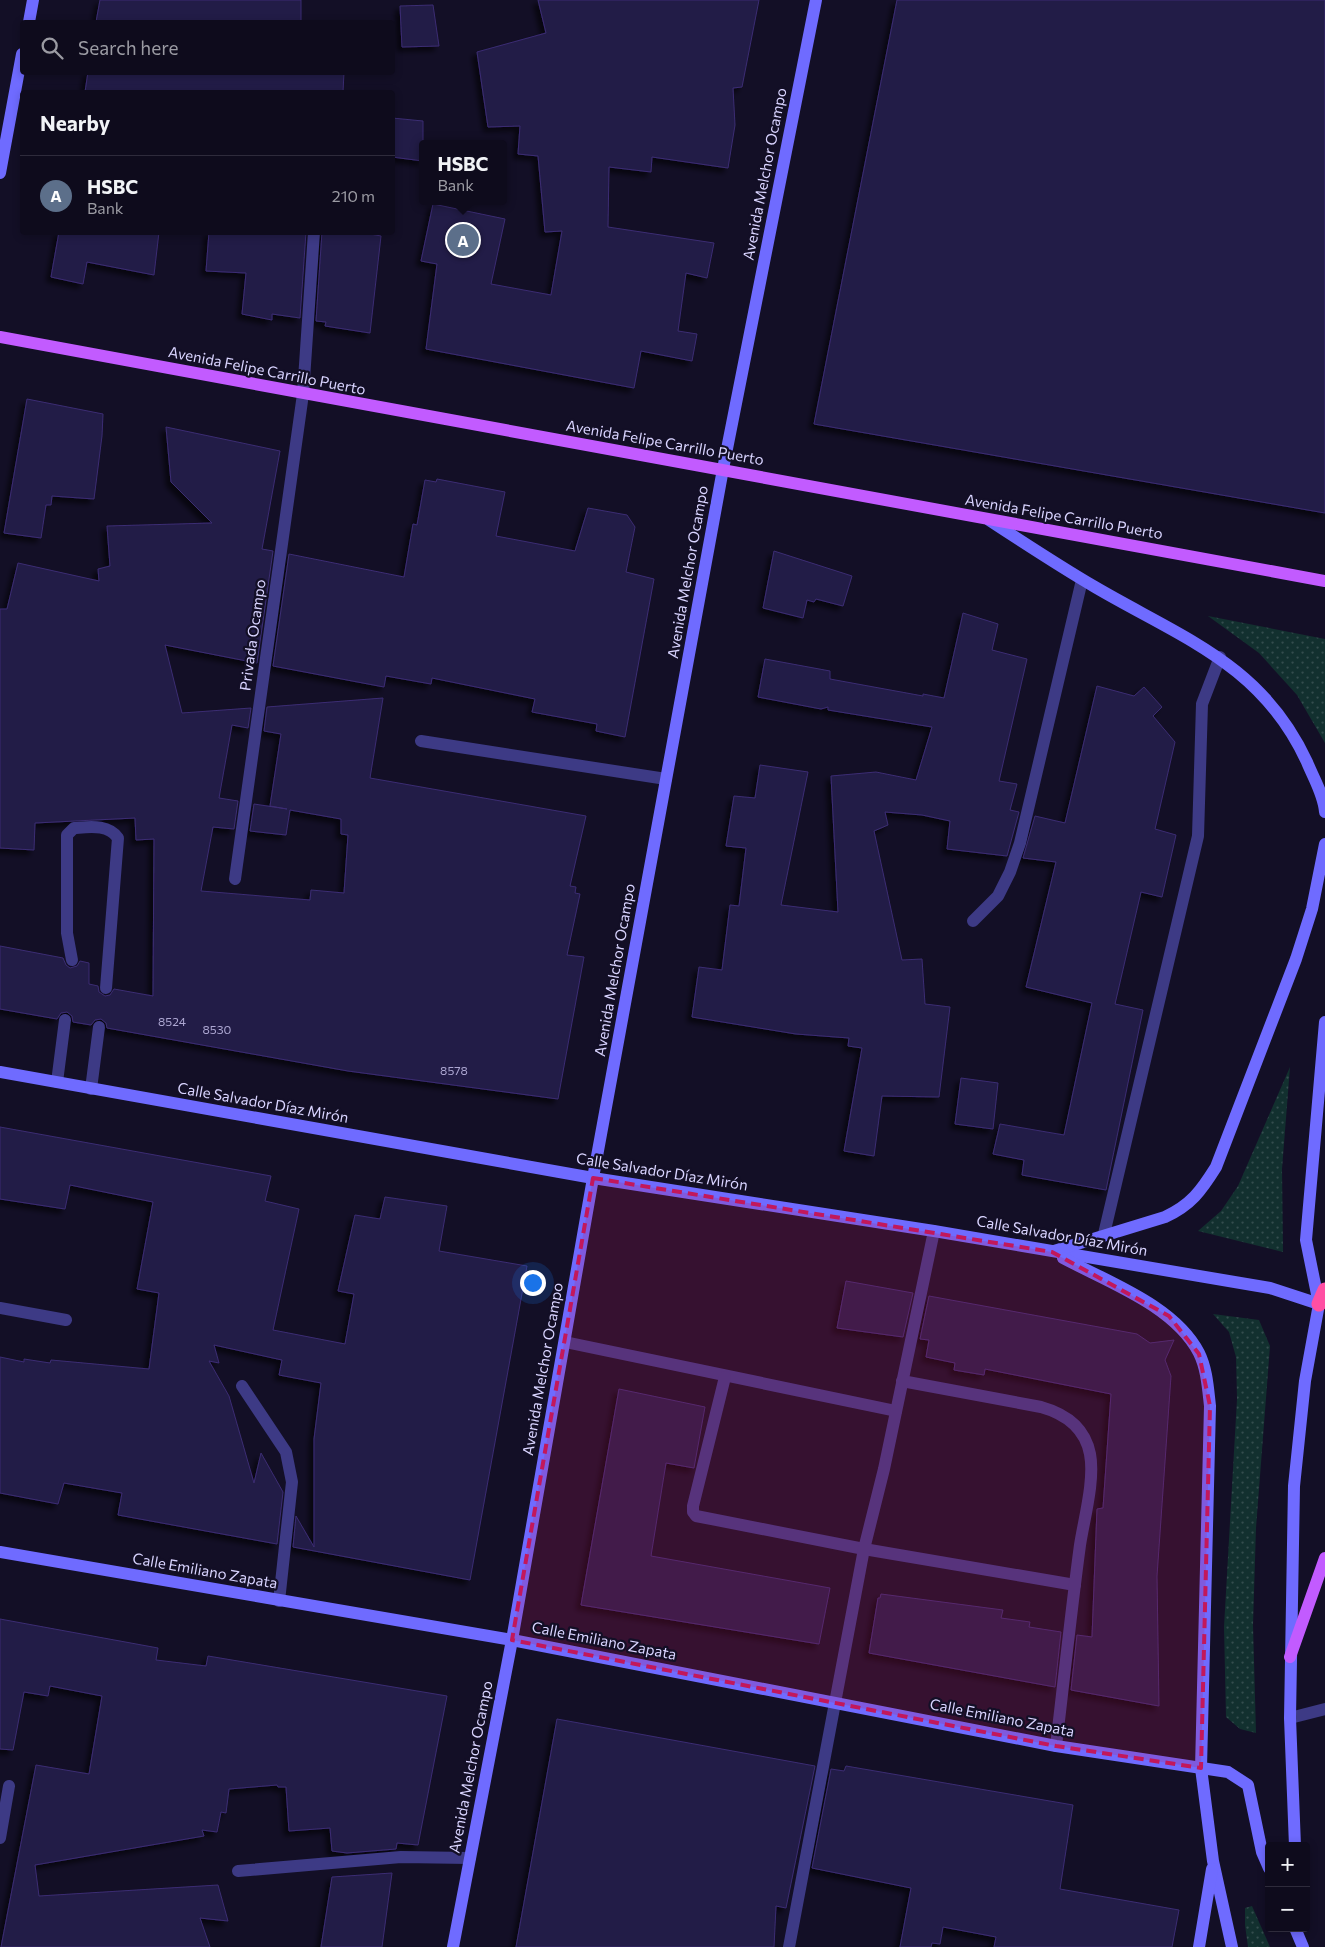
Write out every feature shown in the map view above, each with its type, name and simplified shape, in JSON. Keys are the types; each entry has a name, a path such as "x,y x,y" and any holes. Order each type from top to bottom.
{"highway":[{"path":"1322,1305 1325,1290"}],"main road":[{"path":"28,20 33,0"},
{"name":"Avenida Melchor Ocampo","path":"453,1947 512,1640 593,1178 723,469 816,0"},
{"path":"0,174 20,65"},
{"name":"Avenida Felipe Carrillo Puerto","path":"0,337 723,469 1325,582"},
{"path":"989,520 1082,580 1220,657 1268,700 1294,735 1315,779 1325,812"},
{"path":"1052,1252 1178,1211 1199,1194 1216,1167 1296,959 1312,909 1325,844"},
{"path":"1295,1842 1290,1718 1294,1486 1305,1381 1322,1305 1306,1240 1325,1022"},
{"name":"Calle Salvador Díaz Mirón","path":"0,1072 91,1090 593,1178 934,1231 1270,1288 1322,1305"},
{"path":"1052,1252 1169,1316 1187,1334 1199,1354 1206,1379 1210,1406 1201,1768 1213,1861 1232,1947"},
{"name":"Calle Emiliano Zapata","path":"0,1552 512,1640 1056,1746 1228,1772 1248,1785 1265,1859"},
{"path":"1290,1657 1325,1558"},
{"path":"1199,1947 1213,1861"},
{"path":"1297,1932 1304,1947"},
{"path":"1303,1932 1304,1947"}],"lane":[{"name":"Privada Ocampo","path":"235,880 304,394 314,235"},
{"path":"973,921 998,896 1013,865 1082,580"},
{"path":"1104,1234 1198,836 1202,704 1220,657"},
{"path":"421,741 666,778"},
{"path":"72,960 68,933 67,835 74,828 105,828 112,830 118,838 106,988"},
{"path":"57,1082 65,1020"},
{"path":"91,1090 100,1027"},
{"path":"789,1947 864,1549 896,1411 934,1231"},
{"path":"0,1308 66,1320"},
{"path":"564,1342 725,1377 896,1411"},
{"path":"725,1377 692,1512 696,1516 864,1549 1075,1586"},
{"path":"902,1381 1041,1406 1061,1413 1074,1424 1085,1438 1092,1467 1075,1586 1056,1746"},
{"path":"242,1386 286,1452 292,1482 280,1601"},
{"path":"1290,1718 1325,1708"},
{"path":"0,1838 9,1786"},
{"path":"238,1871 401,1857 470,1858"}],"highlighted area":[{"path":"593,1178 1052,1252 1169,1316 1199,1354 1210,1406 1201,1768 1056,1746 512,1640"}],"green space":[{"path":"1208,616 1325,639 1325,743 1297,695 1259,653"},
{"path":"1290,1067 1282,1169 1283,1252 1198,1231 1221,1211 1238,1186"},
{"path":"1213,1314 1259,1320 1270,1346 1256,1528 1253,1625 1256,1733 1240,1729 1226,1717 1224,1627 1237,1399 1236,1357 1229,1332"},
{"path":"1252,1906 1270,1947 1248,1947 1245,1908"}],"building":[{"path":"100,0 301,0 301,20 96,20"},
{"path":"538,0 759,0 742,87 733,88 735,125 728,168 652,157 651,172 609,167 608,227 714,243 707,278 686,273 678,331 697,334 692,361 641,351 634,388 426,349 437,264 421,261 433,205 505,219 491,284 551,295 562,231 545,232 538,156 518,154 520,126 488,127 477,52 546,33"},
{"path":"897,0 1325,0 1325,513 814,424"},
{"path":"433,5 439,46 402,47 400,6"},
{"path":"88,75 344,75 343,90 85,90"},
{"path":"395,118 423,121 423,140 419,140 419,160 395,157"},
{"path":"58,235 159,235 154,275 87,262 83,284 51,277"},
{"path":"209,235 306,235 300,318 272,314 272,320 242,314 246,273 206,271"},
{"path":"322,235 381,236 370,333 325,326 326,322 316,321"},
{"path":"27,399 103,414 94,499 52,496 51,505 46,505 41,538 4,533"},
{"path":"166,427 280,451 262,549 273,551 257,663 165,645 182,713 251,708 248,728 232,725 219,798 238,801 234,829 213,827 201,891 310,900 311,890 344,893 348,835 341,834 341,819 290,810 286,835 250,831 254,804 287,809 270,806 281,734 264,731 267,707 383,698 370,778 586,816 570,886 576,887 575,893 580,894 567,955 584,957 558,1099 348,1071 107,1028 106,1023 101,1019 95,1020 91,1025 73,1022 72,1016 67,1012 61,1013 57,1019 0,1009 0,946 63,958 66,965 70,968 77,966 80,961 89,963 89,984 98,986 99,992 105,996 110,995 114,989 153,996 154,839 136,840 135,818 35,823 34,850 0,848 0,609 7,609 18,563 99,581 98,569 110,566 107,526 212,523 171,482"},
{"path":"437,479 505,492 496,536 575,551 588,508 627,515 635,527 626,572 654,579 625,737 596,731 597,724 532,712 535,699 432,678 431,684 386,676 384,687 273,666 289,554 404,577 413,524 417,525 425,480 436,482"},
{"path":"774,551 852,576 843,606 816,599 814,602 807,600 803,618 763,608"},
{"path":"963,613 998,624 992,650 1027,659 999,781 1017,784 1010,810 1019,812 1007,856 947,849 950,821 922,815 885,812 888,825 874,831 902,960 922,959 925,1004 950,1007 939,1097 882,1096 874,1156 844,1151 862,1048 848,1046 849,1038 796,1034 692,1017 699,967 722,970 730,905 739,906 746,848 726,846 734,796 755,798 760,765 808,772 781,905 838,912 831,776 876,772 916,780 932,727 828,710 828,707 821,709 758,697 765,659 830,671 830,679 944,698"},
{"path":"1097,686 1134,696 1144,687 1162,707 1153,716 1175,742 1155,829 1176,835 1162,897 1141,892 1115,1004 1143,1010 1106,1190 1022,1175 1024,1160 993,1154 1000,1124 1064,1135 1092,1003 1026,987 1056,862 1023,858 1035,816 1065,823"},
{"path":"961,1078 998,1083 993,1129 955,1124"},
{"path":"0,1127 271,1176 265,1201 299,1209 273,1330 345,1344 354,1294 338,1291 355,1215 380,1219 385,1197 447,1206 439,1251 527,1266 470,1580 293,1547 296,1516 314,1547 314,1439 321,1383 279,1375 282,1360 214,1345 219,1363 209,1361 229,1396 254,1483 261,1453 283,1492 277,1544 118,1515 122,1493 64,1483 58,1504 0,1493 0,1357 24,1362 24,1359 50,1363 51,1360 149,1369 159,1293 137,1289 153,1202 70,1185 65,1209 0,1199"},
{"path":"846,1281 913,1293 903,1337 837,1328"},
{"path":"929,1296 1137,1334 1150,1343 1174,1340 1165,1360 1171,1376 1157,1576 1159,1706 1071,1690 1077,1635 1092,1637 1097,1509 1103,1508 1111,1394 985,1369 984,1375 954,1370 955,1363 926,1357 929,1340 920,1339"},
{"path":"619,1389 705,1407 694,1468 666,1463 651,1556 830,1588 819,1644 581,1605"},
{"path":"881,1594 1003,1610 1001,1618 1030,1622 1029,1627 1061,1632 1055,1687 869,1653 878,1598 880,1598"},
{"path":"0,1619 158,1648 156,1660 206,1666 208,1656 447,1696 418,1845 397,1843 396,1849 347,1853 332,1851 330,1828 289,1831 286,1787 278,1787 277,1785 229,1789 226,1813 221,1812 217,1832 202,1830 204,1836 35,1865 39,1896 218,1885 228,1921 200,1918 210,1947 1,1947 36,1765 89,1774 102,1696 50,1686 48,1696 24,1692 13,1750 0,1749"},
{"path":"557,1719 815,1766 786,1908 776,1906 774,1947 516,1947"},
{"path":"846,1766 1073,1805 1060,1889 1179,1910 1172,1947 994,1947 996,1937 943,1927 940,1944 932,1943 931,1947 900,1947 911,1888 812,1868 831,1769 844,1771"},
{"path":"392,1873 382,1947 321,1947 332,1877"}],"place":[{"name":"HSBC","path":"463,240"}]}
